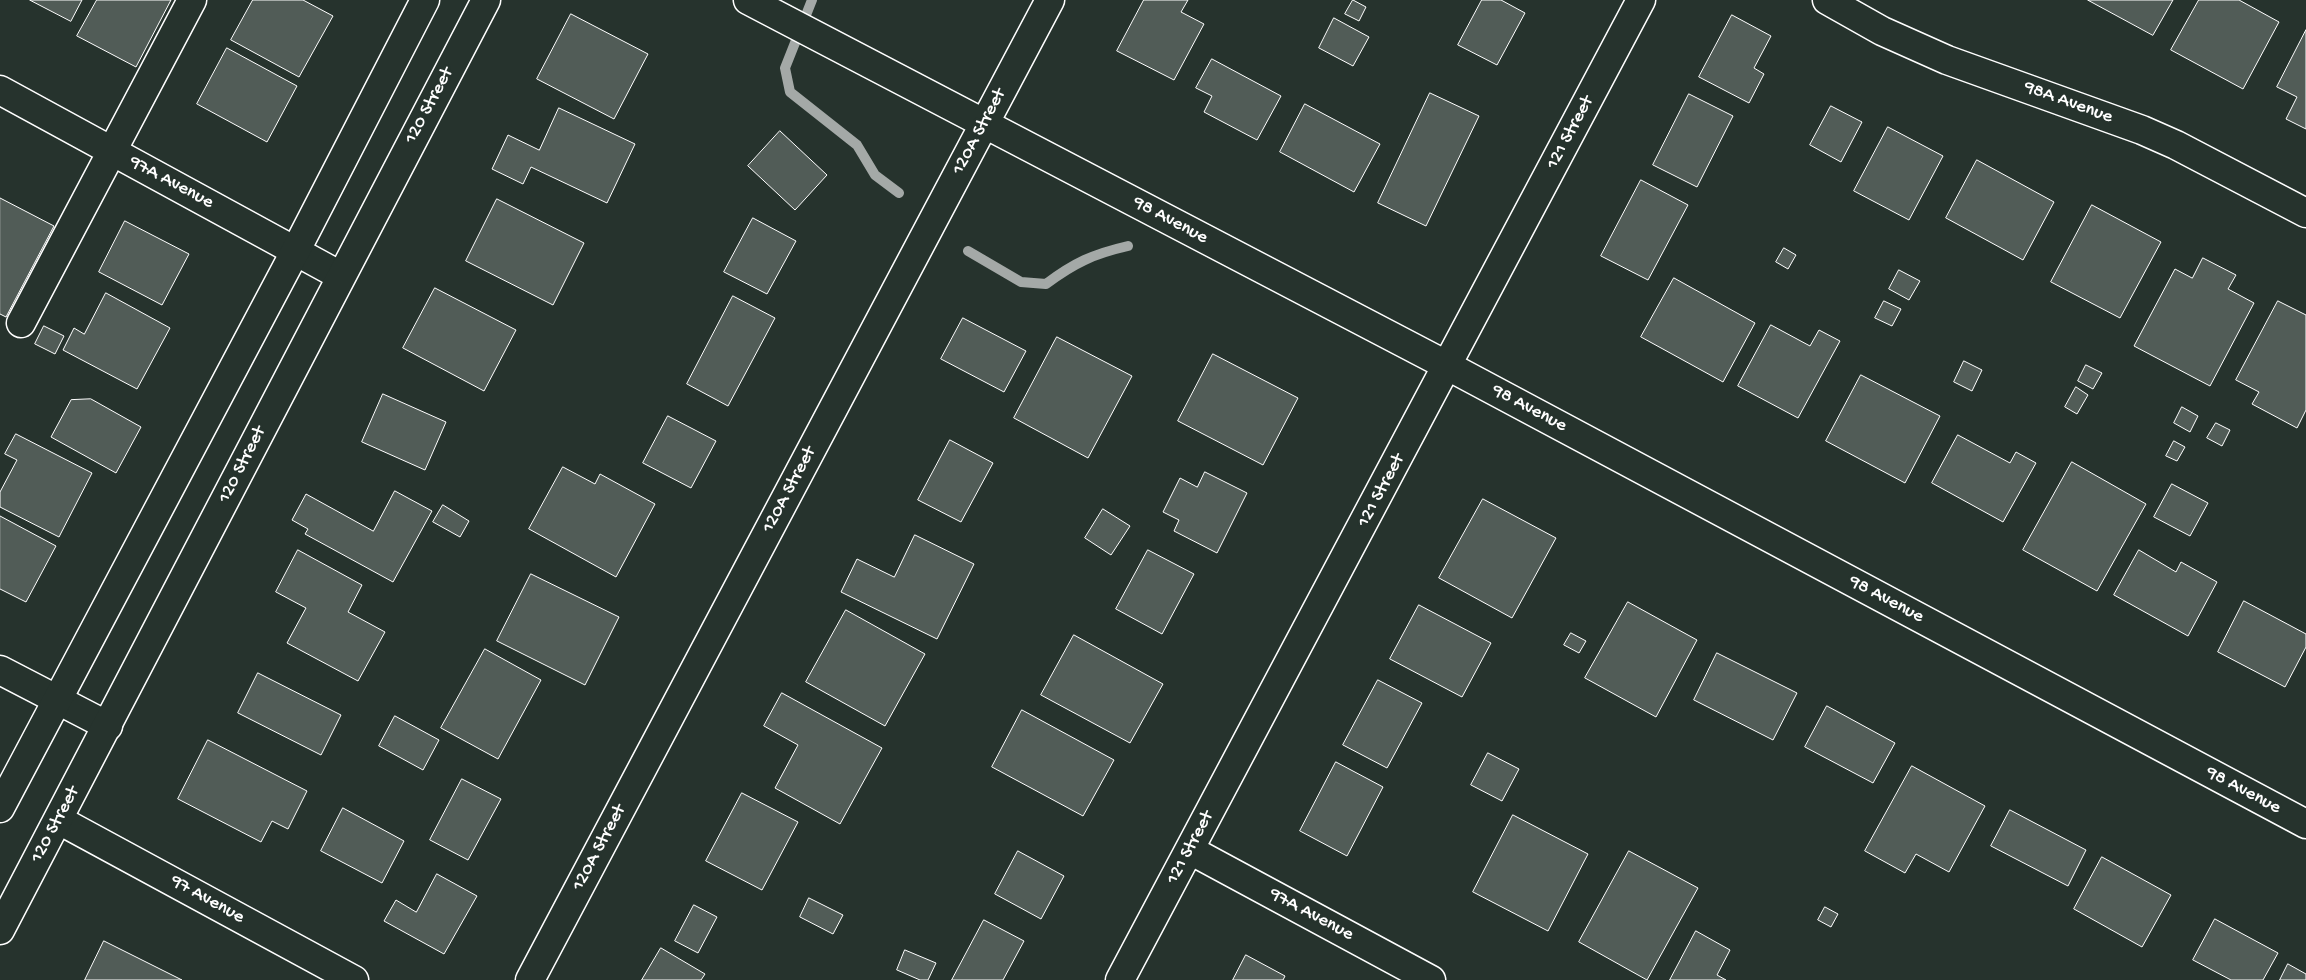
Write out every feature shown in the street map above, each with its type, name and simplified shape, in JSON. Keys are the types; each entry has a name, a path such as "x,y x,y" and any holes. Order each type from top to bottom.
{"street":[{"path":"21,323 192,0"},
{"path":"0,808 296,250 426,0"},
{"name":"120 Street","path":"0,930 486,0"},
{"name":"98 Avenue","path":"748,0 1448,366 2306,824"},
{"name":"120A Street","path":"530,980 1050,0"},
{"name":"121 Street","path":"1120,980 1641,0"},
{"name":"98A Avenue","path":"1827,0 1882,31 1947,60 2176,144 2306,213"},
{"name":"97A Avenue","path":"0,90 341,276"},
{"path":"0,670 108,726"},
{"name":"97 Avenue","path":"59,820 354,980"},
{"name":"97A Avenue","path":"1190,850 1432,980"}],"building":[{"path":"30,0 82,0 71,21"},
{"path":"97,0 171,0 136,67 77,36"},
{"path":"253,0 303,0 333,16 299,77 231,40"},
{"path":"1144,0 1188,0 1181,12 1204,24 1174,80 1117,51"},
{"path":"1353,0 1366,7 1359,21 1345,14"},
{"path":"1482,0 1501,0 1525,13 1497,65 1458,45"},
{"path":"2088,0 2173,0 2153,35"},
{"path":"2199,0 2239,0 2279,22 2243,89 2171,50"},
{"path":"571,14 648,54 614,119 537,79"},
{"path":"1732,15 1771,36 1754,68 1764,74 1749,103 1699,77"},
{"path":"1334,18 1369,37 1353,66 1319,48"},
{"path":"2306,30 2306,129 2286,119 2297,97 2277,87"},
{"path":"227,48 297,86 267,142 197,104"},
{"path":"1212,59 1281,96 1257,140 1204,112 1212,96 1196,88"},
{"path":"1430,93 1479,116 1426,226 1378,203"},
{"path":"1689,94 1733,116 1697,187 1653,165"},
{"path":"1305,104 1380,144 1354,192 1280,152"},
{"path":"1831,106 1862,122 1841,162 1810,145"},
{"path":"559,108 635,144 607,203 531,167 523,184 492,169 508,135 539,150"},
{"path":"1888,127 1943,156 1909,220 1854,191"},
{"path":"780,131 827,175 795,210 748,166"},
{"path":"1977,160 2054,202 2023,260 1946,218"},
{"path":"1641,180 1688,205 1648,280 1601,256"},
{"path":"0,198 54,226 6,317 0,314"},
{"path":"497,199 584,243 553,305 466,261"},
{"path":"2092,205 2161,242 2120,318 2051,282"},
{"path":"753,218 796,241 767,294 724,272"},
{"path":"125,221 189,254 162,305 99,272"},
{"path":"1784,248 1796,255 1788,269 1776,262"},
{"path":"2203,258 2236,275 2228,289 2254,303 2210,386 2134,346 2175,269 2192,278"},
{"path":"1899,270 1920,281 1909,300 1889,289"},
{"path":"1674,278 1755,323 1723,382 1641,337"},
{"path":"435,288 516,330 484,391 403,348"},
{"path":"106,293 170,328 137,389 63,350 74,328 84,334"},
{"path":"733,296 775,318 728,406 687,384"},
{"path":"1884,301 1901,309 1892,326 1875,318"},
{"path":"2278,301 2306,315 2306,410 2297,428 2252,404 2259,392 2236,380"},
{"path":"963,318 1026,351 1004,392 941,359"},
{"path":"1771,325 1810,346 1819,330 1840,341 1798,418 1738,386"},
{"path":"44,326 64,336 55,354 35,344"},
{"path":"1057,337 1132,376 1088,458 1014,418"},
{"path":"1213,354 1298,398 1263,465 1178,421"},
{"path":"1964,361 1982,370 1972,391 1954,382"},
{"path":"2086,365 2102,373 2093,389 2078,381"},
{"path":"1861,375 1940,416 1905,483 1826,441"},
{"path":"2076,387 2088,395 2077,414 2065,407"},
{"path":"383,394 446,422 425,470 362,442"},
{"path":"91,399 141,427 116,473 51,437 71,400"},
{"path":"2182,407 2198,416 2190,432 2174,423"},
{"path":"668,416 716,441 691,488 643,463"},
{"path":"2216,423 2230,430 2222,446 2207,438"},
{"path":"16,434 92,473 59,537 0,507 0,492 17,460 5,454"},
{"path":"1958,435 2010,463 2016,452 2036,463 2003,522 1932,483"},
{"path":"950,440 993,463 961,522 918,500"},
{"path":"2174,441 2185,447 2177,461 2166,456"},
{"path":"2072,462 2146,504 2097,591 2023,550"},
{"path":"563,467 595,484 600,474 655,504 616,577 529,529"},
{"path":"1205,472 1247,493 1217,553 1174,531 1179,520 1163,512 1180,478 1197,487"},
{"path":"2172,484 2208,503 2190,536 2154,517"},
{"path":"395,491 432,511 393,582 305,534 308,529 292,520 306,494 373,531"},
{"path":"1483,499 1556,538 1512,618 1439,578"},
{"path":"443,505 469,521 460,537 433,522"},
{"path":"1103,509 1130,526 1111,555 1085,538"},
{"path":"0,516 56,546 26,602 0,589"},
{"path":"915,535 974,564 937,639 841,592 857,559 894,577"},
{"path":"298,550 362,585 348,612 385,632 358,681 287,643 306,608 276,592"},
{"path":"1148,550 1194,574 1162,634 1116,609"},
{"path":"2139,550 2176,572 2181,562 2217,582 2188,636 2114,595"},
{"path":"531,574 619,617 585,685 497,641"},
{"path":"2244,601 2306,634 2306,647 2285,687 2218,652"},
{"path":"1628,602 1697,640 1656,717 1585,678"},
{"path":"1419,605 1491,643 1462,697 1390,659"},
{"path":"846,610 925,654 885,726 806,682"},
{"path":"1571,633 1586,641 1579,653 1564,645"},
{"path":"1074,635 1163,684 1130,743 1041,695"},
{"path":"485,649 541,680 498,759 441,728"},
{"path":"1717,653 1797,693 1773,740 1694,700"},
{"path":"258,673 341,715 321,755 238,713"},
{"path":"1378,680 1422,703 1387,768 1343,745"},
{"path":"782,693 882,748 840,824 775,788 798,745 764,726"},
{"path":"1827,706 1895,743 1873,783 1805,747"},
{"path":"1022,710 1114,760 1083,816 992,767"},
{"path":"395,716 439,740 423,770 379,746"},
{"path":"208,740 307,791 288,829 272,821 261,842 178,799"},
{"path":"1488,753 1519,769 1502,801 1471,785"},
{"path":"1336,762 1383,787 1347,856 1300,831"},
{"path":"1912,766 1985,806 1949,872 1916,854 1905,873 1865,851"},
{"path":"462,779 501,799 468,860 430,840"},
{"path":"742,793 798,822 762,890 706,861"},
{"path":"343,808 404,841 382,883 321,851"},
{"path":"2010,810 2086,850 2068,886 1991,846"},
{"path":"1513,815 1588,854 1548,931 1473,892"},
{"path":"1018,851 1064,876 1041,919 995,894"},
{"path":"1629,851 1698,888 1647,980 1579,942"},
{"path":"2102,857 2171,895 2142,947 2074,909"},
{"path":"437,874 477,896 444,954 384,921 396,900 416,912"},
{"path":"809,898 843,915 833,934 800,917"},
{"path":"694,905 717,917 698,953 675,941"},
{"path":"1825,907 1838,914 1831,927 1818,920"},
{"path":"2215,919 2278,953 2263,980 2231,980 2193,960"},
{"path":"984,920 1024,941 1003,980 952,980"},
{"path":"1696,931 1730,950 1717,975 1726,980 1670,980"},
{"path":"104,941 182,980 85,980"},
{"path":"661,948 705,974 701,980 642,980"},
{"path":"905,950 936,963 928,980 920,980 897,970"},
{"path":"1246,955 1285,976 1283,980 1233,980"},
{"path":"2288,964 2306,974 2306,980 2280,980"}],"waterway":[{"path":"812,0 785,68 790,92 857,145 875,175 899,193"},
{"path":"968,251 1021,282 1046,284 1084,260 1104,252 1128,246"}]}
